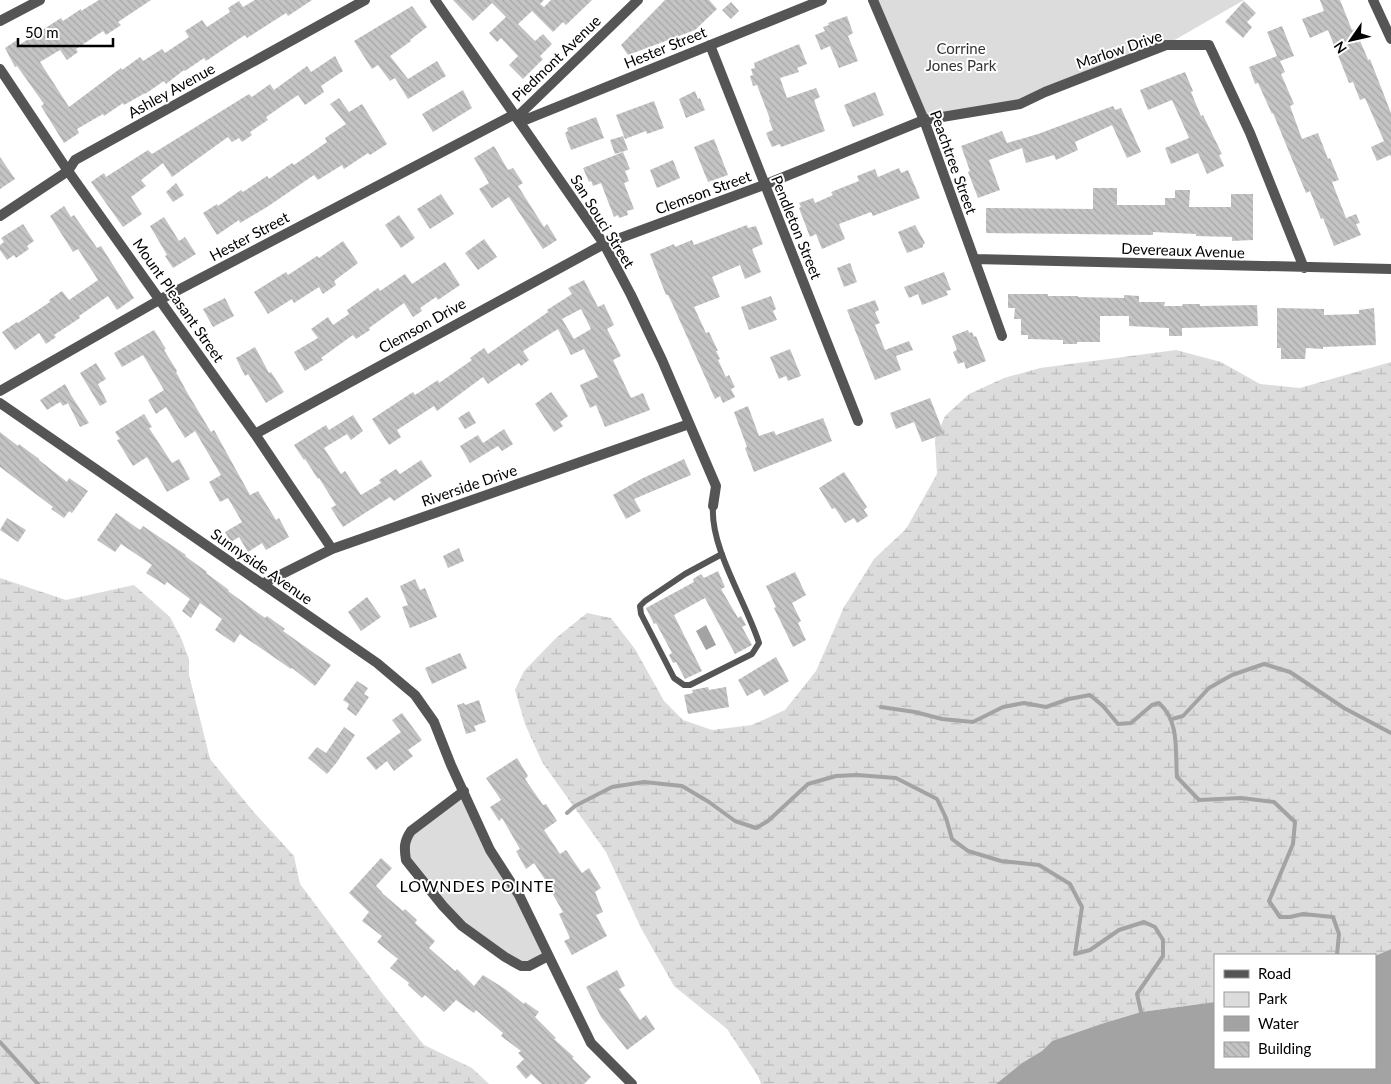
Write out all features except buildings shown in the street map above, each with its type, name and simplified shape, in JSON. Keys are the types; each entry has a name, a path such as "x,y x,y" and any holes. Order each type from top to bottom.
{"street":[{"path":"0,21 40,0"},
{"name":"Ashley Avenue","path":"0,216 68,170 75,160 365,0"},
{"name":"San Souci Street","path":"435,0 604,244 631,295 716,486 713,506"},
{"name":"Piedmont Avenue","path":"517,118 638,0"},
{"name":"Hester Street","path":"0,391 161,299 517,118 822,0"},
{"name":"Peachtree Street","path":"873,0 924,120 1002,336"},
{"path":"1374,0 1391,39"},
{"name":"Pendleton Street","path":"710,44 858,421"},
{"name":"Marlow Drive","path":"924,120 1020,104 1045,92 1166,45 1209,45 1250,133 1304,268"},
{"name":"Mount Pleasant Street","path":"0,69 68,170 255,434 332,549"},
{"name":"Clemson Street","path":"604,244 764,185 924,120"},
{"name":"Clemson Drive","path":"255,434 604,244"},
{"name":"Devereaux Avenue","path":"974,259 1391,269"},
{"name":"Sunnyside Avenue","path":"0,403 377,663 415,695 434,722 490,850 519,896 591,1043 632,1084"},
{"name":"Riverside Drive","path":"262,584 332,549 689,424"},
{"path":"464,791 411,831 405,840 406,860 443,906 462,926 505,957 521,966 529,966 548,956"}],"lane":[{"path":"713,506 712,514 722,554 759,643 752,654 690,685 684,686 674,678 641,614 640,606 685,574 722,554"}],"green space":[{"name":"Corrine Jones Park","path":"873,0 1244,0 1166,45 1020,104 924,120"},
{"path":"1176,350 1221,362 1260,384 1300,388 1391,362 1391,949 1376,956 1376,954 1214,954 1214,1002 1141,1012 1052,1041 1042,1051 1022,1063 996,1084 761,1084 758,1076 727,1029 674,986 641,928 606,852 542,762 525,724 515,690 524,671 556,638 587,613 611,618 635,649 664,701 683,720 712,730 752,725 785,710 816,671 844,607 874,559 906,529 937,474 935,439 945,416 969,394 1004,378 1040,368"},
{"path":"0,578 66,600 134,585 170,617 189,659 189,675 210,759 252,810 294,856 300,884 382,993 424,1045 472,1068 489,1084 0,1084"},
{"path":"464,791 548,956 529,966 462,926 406,860 411,831"}],"water":[{"path":"706,625 716,645 706,650 696,631"},
{"path":"1391,949 1391,1084 996,1084 1022,1063 1042,1051 1052,1041 1141,1012 1214,1002 1214,1069 1376,1069 1376,956"}],"waterway":[{"path":"1172,719 1183,716 1209,688 1232,675 1264,664 1290,672 1344,708 1391,733"},
{"path":"881,707 915,712 942,719 973,722 1003,707 1024,703 1046,707 1069,699 1090,695 1103,706 1118,724 1131,723 1152,705 1159,703 1166,711 1173,728 1177,777 1199,800 1241,798 1274,802 1295,822 1293,844 1269,901 1280,917 1303,914 1333,917 1339,934 1337,954"},
{"path":"567,813 575,806 612,787 644,782 682,786 709,802 735,821 756,828 768,821 808,784 836,776 857,775 896,778 937,799 946,818 952,839 968,851 1001,861 1039,865 1070,884 1082,907 1075,954 1090,950 1119,930 1144,922 1155,927 1163,940 1163,956 1137,994 1141,1012"},
{"path":"0,1042 38,1084"}],"district":[{"name":"LOWNDES POINTE","path":"477,885"}]}
